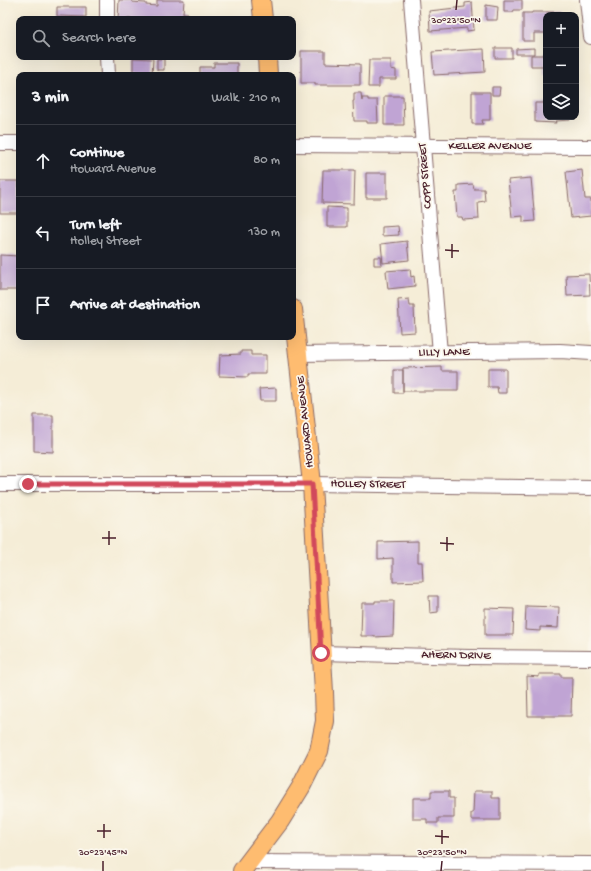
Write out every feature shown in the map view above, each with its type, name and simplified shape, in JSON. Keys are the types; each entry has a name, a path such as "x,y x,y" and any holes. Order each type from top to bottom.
{"main road":[{"path":"261,0 263,16"},
{"path":"267,60 268,72"},
{"name":"HOWARD AVENUE","path":"246,866 284,814 301,787 319,751 325,721 312,484 296,336"}],"street":[{"path":"107,0 107,16"},
{"name":"COPP STREET","path":"411,0 440,353"},
{"path":"587,0 591,37"},
{"path":"108,60 108,72"},
{"path":"0,143 16,143"},
{"name":"KELLER AVENUE","path":"296,145 591,147"},
{"name":"LILLY LANE","path":"298,354 560,351 591,353"},
{"name":"HOLLEY STREET","path":"0,484 312,484 591,488"},
{"name":"AHERN DRIVE","path":"321,653 469,657 591,658"},
{"path":"246,866 452,867 591,864"}],"building":[{"path":"119,0 132,0 132,2 146,3 146,5 157,6 157,0 184,0 183,13 188,13 188,16 118,16"},
{"path":"504,0 522,0 522,10 504,12"},
{"path":"472,2 474,30 467,31 467,28 430,31 429,11 465,7 465,3"},
{"path":"486,5 498,7 497,20 486,20"},
{"path":"57,7 86,7 86,16 57,16"},
{"path":"543,12 543,33 534,33 534,41 523,41 523,13"},
{"path":"495,48 512,48 512,58 495,58"},
{"path":"534,48 534,54 516,54 516,49"},
{"path":"484,49 485,72 434,75 432,52"},
{"path":"301,51 325,51 325,63 360,64 360,85 315,85 315,83 301,83"},
{"path":"531,55 543,55 543,66 531,66"},
{"path":"133,60 153,60 152,72 133,72"},
{"path":"157,60 164,60 164,70 157,70"},
{"path":"369,60 391,60 391,69 396,70 396,79 379,79 379,87 368,87"},
{"path":"214,63 237,63 237,72 200,72 200,67 214,67"},
{"path":"492,87 500,87 499,95 492,95"},
{"path":"472,92 490,92 490,120 482,120 483,124 472,124"},
{"path":"354,93 361,93 362,101 362,98 377,100 378,123 354,121"},
{"path":"384,96 403,96 404,125 384,125"},
{"path":"535,103 543,103 543,120 570,120 555,121 556,123 535,122"},
{"path":"323,170 355,170 354,204 322,203"},
{"path":"582,170 585,199 591,199 591,216 571,218 566,172"},
{"path":"366,173 387,173 387,198 366,198"},
{"path":"531,178 535,221 523,222 523,216 512,217 508,180"},
{"path":"0,181 16,181 16,213 0,213"},
{"path":"473,184 474,189 484,189 485,201 478,202 479,219 463,220 462,217 457,217 455,192 458,192 458,185"},
{"path":"327,207 347,208 347,227 327,227"},
{"path":"398,226 399,235 382,236 382,227"},
{"path":"407,241 409,260 383,263 381,244"},
{"path":"0,255 16,256 16,290 0,290"},
{"path":"374,257 381,257 382,265 374,265"},
{"path":"410,269 411,277 414,276 415,286 388,289 386,271"},
{"path":"589,274 590,295 567,296 566,275"},
{"path":"409,299 410,306 414,306 415,332 400,333 398,300"},
{"path":"241,351 251,351 251,355 266,355 266,374 248,374 248,377 219,376 220,355 241,354"},
{"path":"442,367 442,371 458,371 458,391 403,391 403,368"},
{"path":"488,369 506,369 506,393 498,393 497,387 488,387"},
{"path":"394,370 403,370 403,393 394,393"},
{"path":"276,388 276,401 260,401 259,389"},
{"path":"34,415 53,415 53,452 34,451"},
{"path":"418,541 418,562 422,562 423,581 393,582 393,558 378,559 378,542"},
{"path":"429,596 438,596 438,612 430,613"},
{"path":"375,601 394,601 393,636 361,636 362,603 375,603"},
{"path":"526,606 559,607 558,628 540,627 540,631 525,630"},
{"path":"485,608 514,609 513,635 485,635"},
{"path":"539,674 561,674 561,677 572,677 571,716 528,716 527,676 539,677"},
{"path":"431,791 449,791 449,798 454,798 454,818 438,818 438,823 427,823 427,819 413,819 413,798 431,798"},
{"path":"474,791 492,791 492,798 500,798 500,820 471,820 471,813 473,813"}],"route":[{"path":"28,484 312,484 321,653"}]}
